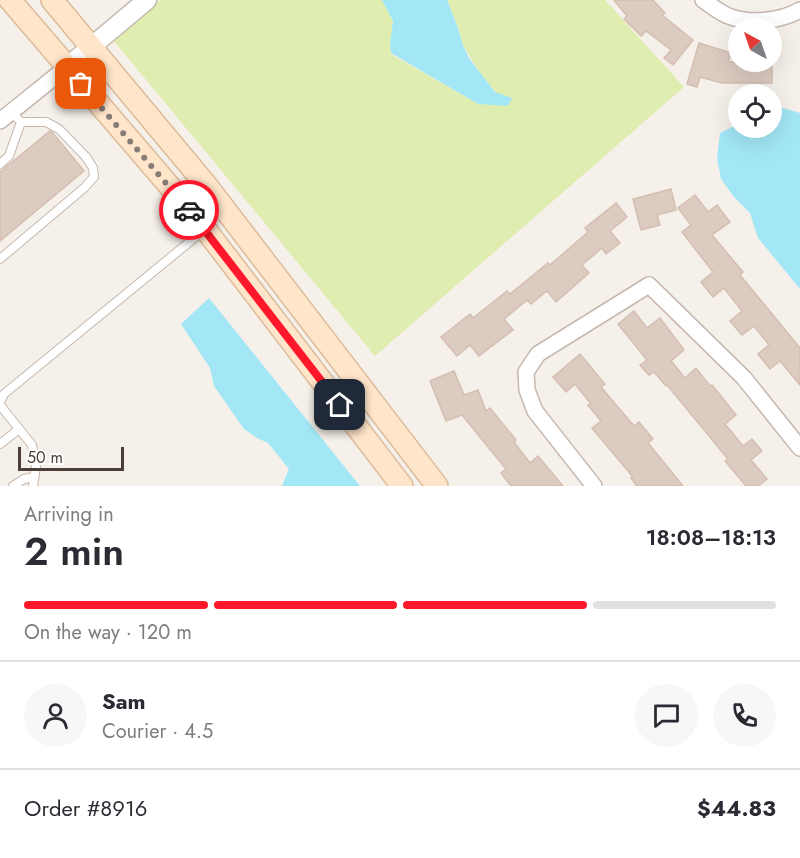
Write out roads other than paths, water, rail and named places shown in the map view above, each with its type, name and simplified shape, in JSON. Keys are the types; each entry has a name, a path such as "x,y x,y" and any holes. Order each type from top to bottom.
{"main road":[{"path":"10,0 205,229 402,486"},
{"path":"52,0 207,186 438,486"}],"street":[{"path":"11,118 67,67 147,0"},
{"path":"703,0 731,17 751,20 777,19 800,10"},
{"path":"594,486 535,411 527,390 526,372 537,354 649,285 744,378 800,448"}],"lane":[{"path":"0,164 9,156 11,118 46,122 59,129 86,157 93,168 94,177 0,259"},
{"path":"13,486 24,479 33,482 36,467 32,445 0,404 4,394 205,229"},
{"path":"0,444 19,429"}],"water":[{"path":"382,0 447,0 469,58 495,92 512,98 508,106 478,104 391,53 393,21"},
{"path":"782,108 800,113 800,289 758,238 750,213 721,179 717,158 720,133 728,129 728,138 782,138"},
{"path":"209,298 360,486 282,486 289,469 268,443 244,429 214,386 210,368 181,324"}]}
